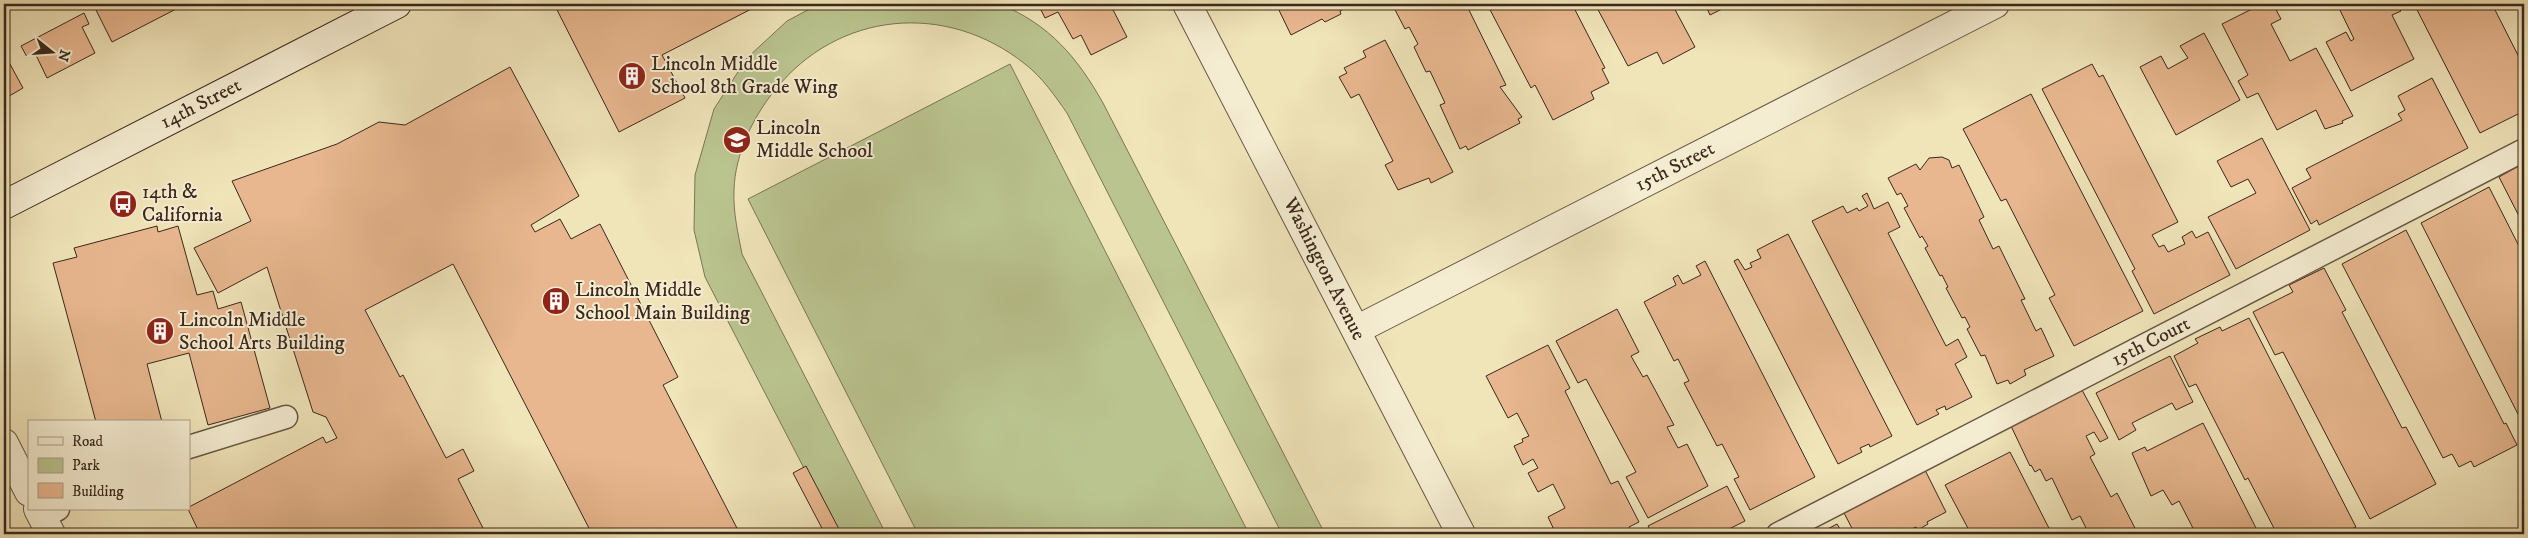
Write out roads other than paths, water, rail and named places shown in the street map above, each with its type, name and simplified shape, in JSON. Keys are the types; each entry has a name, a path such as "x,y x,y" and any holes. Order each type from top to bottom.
{"street":[{"name":"14th Street","path":"4,205 397,4"},
{"name":"15th Street","path":"1356,330 1995,4"},
{"name":"Washington Avenue","path":"1193,6 1461,534"},
{"path":"4,443 28,490"}],"lane":[{"name":"15th Court","path":"1778,534 2524,150"},
{"path":"190,447 286,417"}],"place":[{"name":"Lincoln Middle School 8th Grade Wing","path":"632,76"},
{"name":"Lincoln Middle School","path":"737,140"},
{"name":"14th & California","path":"123,204"},
{"name":"Lincoln Middle School Main Building","path":"556,301"},
{"name":"Lincoln Middle School Arts Building","path":"160,331"}]}
